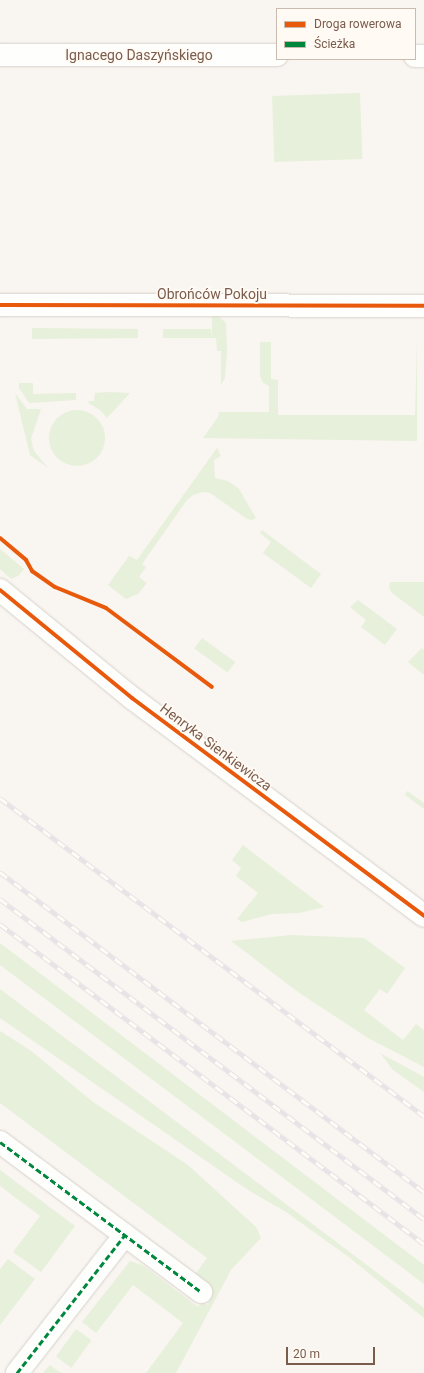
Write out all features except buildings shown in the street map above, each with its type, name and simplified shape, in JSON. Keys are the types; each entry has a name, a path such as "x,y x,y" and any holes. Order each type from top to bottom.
{"street":[{"name":"Ignacego Daszyńskiego","path":"0,55 276,55"},
{"name":"Obrońców Pokoju","path":"0,305 424,306"},
{"name":"Henryka Sienkiewicza","path":"0,590 132,698 424,916"},
{"path":"0,1142 201,1292"},
{"path":"18,1373 125,1235"}],"green space":[{"path":"360,93 362,159 274,162 272,96"},
{"path":"212,316 218,316 226,323 227,352 225,378 221,385 221,351 217,351 216,338 212,338"},
{"path":"32,328 138,329 138,338 32,339"},
{"path":"163,329 211,329 212,338 163,338"},
{"path":"260,342 271,342 271,379 278,380 278,415 415,415 417,342 417,441 203,438 218,417 219,412 269,412 269,386 263,383 260,376"},
{"path":"19,383 33,383 33,394 76,393 76,400 29,403 19,388"},
{"path":"15,393 27,409 41,409 31,439 34,451 48,468 30,455"},
{"path":"95,393 130,393 107,418 100,410 88,403 89,401 94,401"},
{"path":"71,410 83,410 93,414 101,422 105,432 105,444 101,454 93,462 83,466 71,466 61,462 53,454 49,444 49,432 53,422 61,414"},
{"path":"217,448 221,456 214,460 215,478 228,481 239,489 256,518 252,520 247,519 210,493 202,492 193,495 187,500 142,564 146,567 139,577 147,583 138,594 126,599 108,585 129,556 137,560"},
{"path":"262,530 321,574 311,588 263,553 271,542 260,533"},
{"path":"0,549 24,569 18,576 11,579 0,569"},
{"path":"390,582 424,582 424,617 392,593 389,588"},
{"path":"358,600 397,629 385,645 361,627 366,620 350,607"},
{"path":"202,638 235,662 228,673 194,649"},
{"path":"422,648 424,650 424,675 408,662"},
{"path":"407,791 424,803 424,809 405,795"},
{"path":"243,845 324,907 299,913 272,914 242,922 237,919 258,893 236,876 241,868 232,860"},
{"path":"291,935 364,938 405,968 387,994 380,989 364,1010 403,1040 416,1024 424,1030 424,1067 368,1038 298,992 231,941"},
{"path":"0,943 424,1265 424,1284 0,965"},
{"path":"0,989 424,1308 424,1318 350,1258 286,1212 248,1190 0,1018"},
{"path":"0,1031 30,1050 93,1102 188,1165 256,1227 261,1238 231,1270 176,1373 146,1373 183,1323 133,1285 96,1333 82,1322 130,1261 144,1266 198,1307 202,1302 207,1305 212,1297 208,1294 212,1289 194,1276 207,1258 0,1103"},
{"path":"380,1053 424,1077 424,1092 393,1070"},
{"path":"0,1170 75,1226 41,1272 13,1252 40,1216 0,1186"},
{"path":"8,1259 35,1279 0,1325 0,1269"},
{"path":"76,1329 91,1340 71,1368 56,1357"},
{"path":"50,1365 61,1373 43,1373"}],"railway":[{"path":"0,798 424,1116"},
{"path":"0,872 424,1192"},
{"path":"0,899 424,1219"},
{"path":"0,924 424,1244"}],"marked path":[{"path":"0,1142 201,1292"},
{"path":"17,1373 125,1235"}],"cycle path":[{"path":"0,305 424,306"},
{"path":"0,538 26,560 32,571 55,587 106,608 212,687"},
{"path":"0,590 132,698 424,916"}]}
